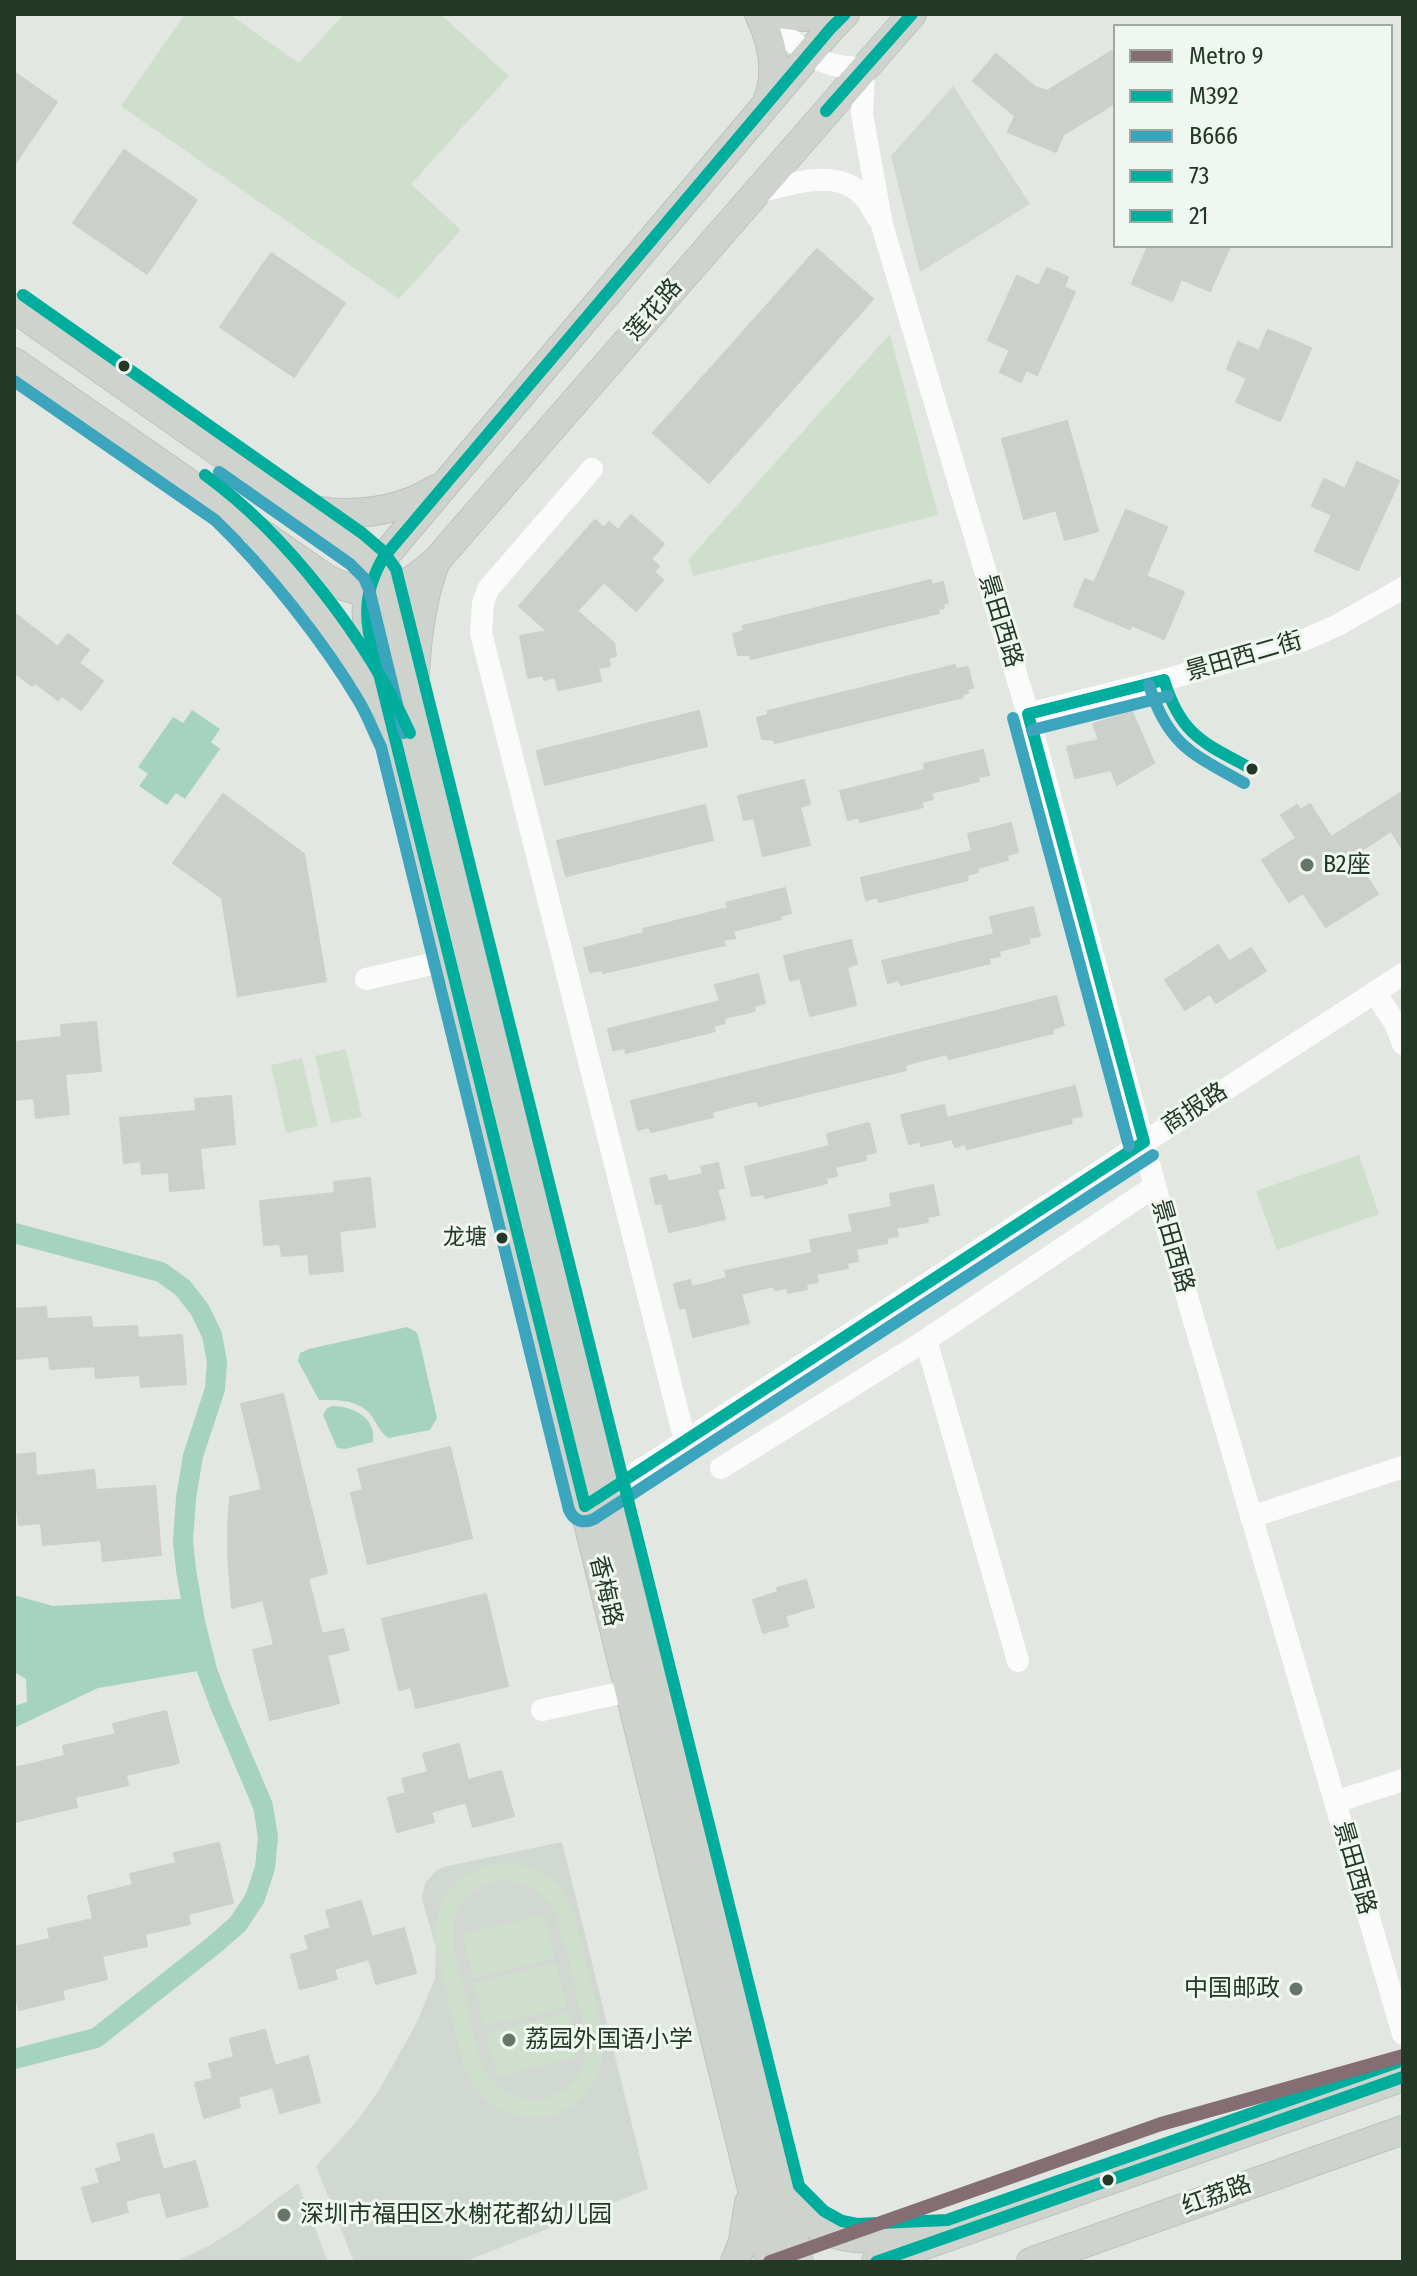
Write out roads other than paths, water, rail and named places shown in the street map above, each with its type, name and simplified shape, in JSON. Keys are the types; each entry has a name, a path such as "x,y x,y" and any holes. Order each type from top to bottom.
{"main road":[{"path":"761,14 773,69 773,85 767,103"},
{"path":"779,14 804,17 826,14"},
{"name":"莲花路","path":"845,14 455,474 377,584 397,589 436,561 912,14"},
{"path":"14,308 353,546 377,584 348,588 327,579 14,362"},
{"path":"551,360 549,369 552,379 574,393 584,391"},
{"path":"292,503 333,513 378,510 417,500 455,474"},
{"path":"225,508 280,566 335,637 375,697 396,742"},
{"path":"415,706 418,632 436,561"},
{"name":"香梅路","path":"377,584 415,706 462,957 585,1506 770,2262"},
{"name":"香梅路","path":"377,584 367,623 396,742 462,957 609,1490 799,2262"},
{"name":"红荔路","path":"876,2262 1403,2077"},
{"name":"红荔路","path":"1031,2262 1403,2130"},
{"path":"735,2262 748,2219 748,2175"},
{"path":"781,2186 790,2203 815,2224 836,2236 856,2240 950,2236"}],"street":[{"path":"761,14 808,55 836,67 864,68"},
{"name":"景田西路","path":"864,68 862,114 882,225 1028,714 1155,1186 1403,2034"},
{"name":"景田西路","path":"756,193 804,181 837,181 863,196 882,225"},
{"path":"592,469 488,589 483,603 481,633 685,1441"},
{"name":"景田西二街","path":"1028,714 1304,640 1338,625 1403,588"},
{"path":"366,979 462,957"},
{"name":"商报路","path":"585,1506 1403,974"},
{"path":"1375,992 1396,1025 1403,1044"},
{"path":"721,1468 926,1340 1155,1186"},
{"path":"926,1340 1018,1661"},
{"path":"1251,1517 1403,1467"},
{"path":"542,1710 629,1691"},
{"path":"1335,1802 1403,1780"}],"waterway":[{"path":"14,1233 161,1272 183,1288 200,1310 212,1335 217,1362 215,1389 193,1456 186,1498 183,1541 186,1570 207,1670 263,1806 268,1837 265,1868 255,1898 238,1924 214,1945 96,2038 14,2059"}],"metro line":[{"name":"9","path":"770,2262 1161,2124 1403,2056"}],"place":[{"name":"B2座","path":"1307,865"},
{"name":"龙塘","path":"502,1238"},
{"name":"中国邮政","path":"1296,1989"},
{"name":"荔园外国语小学","path":"509,2040"},
{"name":"深圳市福田区水榭花都幼儿园","path":"284,2215"}]}
